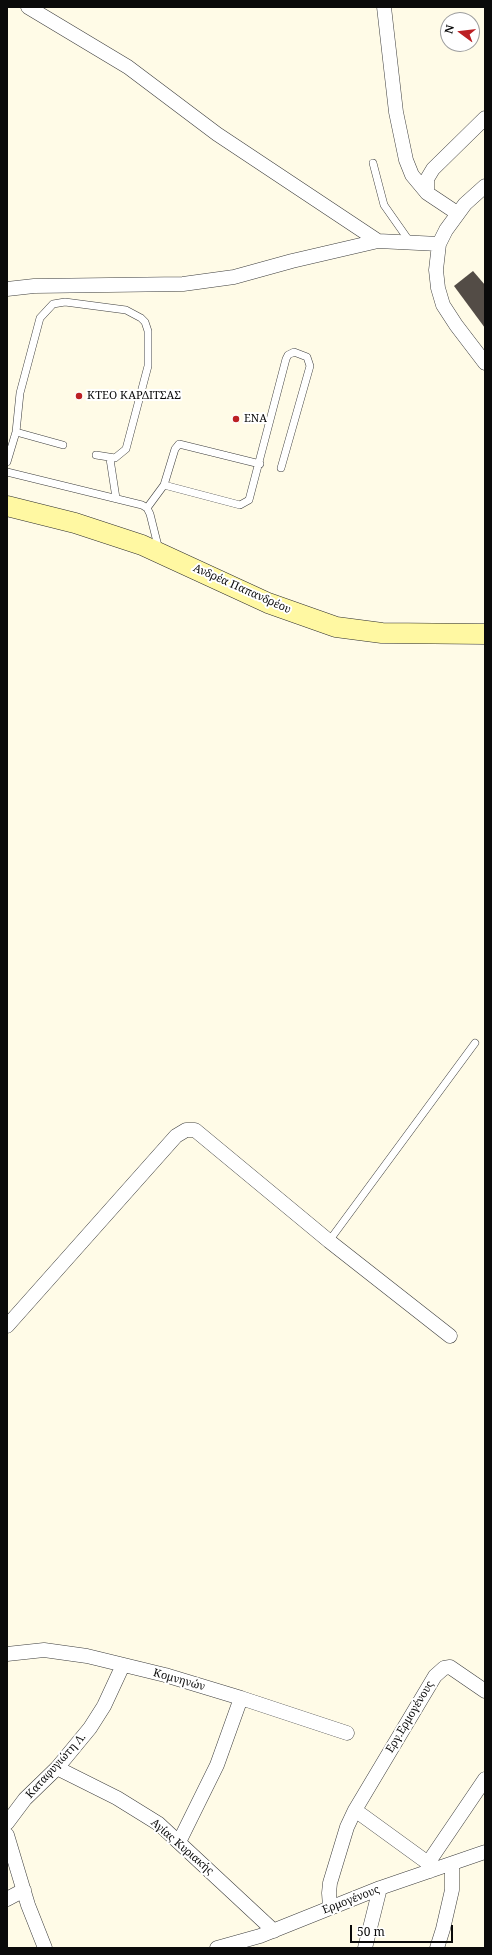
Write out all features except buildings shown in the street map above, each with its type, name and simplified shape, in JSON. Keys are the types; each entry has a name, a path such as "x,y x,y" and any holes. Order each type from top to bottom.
{"main road":[{"name":"Ανδρέα Παπανδρέου","path":"7,506 76,524 160,552 268,603 336,627 382,633 485,634"}],"street":[{"path":"28,7 128,67 217,134 378,242"},
{"path":"384,7 396,112 406,160 412,175 427,193 457,213"},
{"path":"427,193 427,179 431,172 485,118"},
{"path":"485,186 457,213 446,230 440,244 436,263 436,280 443,305 456,325 485,363"},
{"path":"7,289 34,286 125,286 183,284 211,281 378,242 440,244"},
{"path":"7,1326 176,1136 186,1130 195,1130 329,1241 450,1336"},
{"name":"Κομνηνών","path":"7,1654 30,1650 55,1651 87,1656 241,1698 347,1733"},
{"name":"Καταφυγιώτη Λ.","path":"7,1823 34,1790 57,1768 96,1719 123,1665"},
{"name":"Εργ.Ερμογένους","path":"330,1907 330,1883 347,1827 355,1810 440,1670 450,1667 485,1691"},
{"path":"179,1842 217,1765 241,1698"},
{"name":"Αγίας Κυριακής","path":"57,1768 117,1798 159,1824 274,1931"},
{"path":"355,1810 429,1867 485,1779"},
{"path":"7,1835 24,1890 45,1948"},
{"name":"Ερμογένους","path":"216,1948 261,1942 274,1931 429,1867 452,1864 485,1852"},
{"path":"436,1948 443,1929 451,1896 452,1864"},
{"path":"365,1948 380,1888"},
{"path":"7,1899 24,1890"}],"lane":[{"path":"373,163 384,205 410,242"},
{"path":"7,462 16,432 20,393 38,325 44,312 53,304 65,302 126,310 137,314 145,322 149,335 148,366 126,449 119,456 110,459 96,455"},
{"path":"164,485 243,505 249,500 260,464 286,359 288,355 294,352 307,357 310,366 281,468"},
{"path":"16,432 63,445"},
{"path":"147,508 164,485 174,449 179,444 260,464"},
{"path":"110,459 116,498"},
{"path":"7,472 135,502 147,508 160,552"},
{"path":"329,1241 475,1043"}],"place":[{"name":"ΚΤΕΟ ΚΑΡΔΙΤΣΑΣ","path":"79,396"},
{"name":"ΕΝΑ","path":"236,419"}]}
